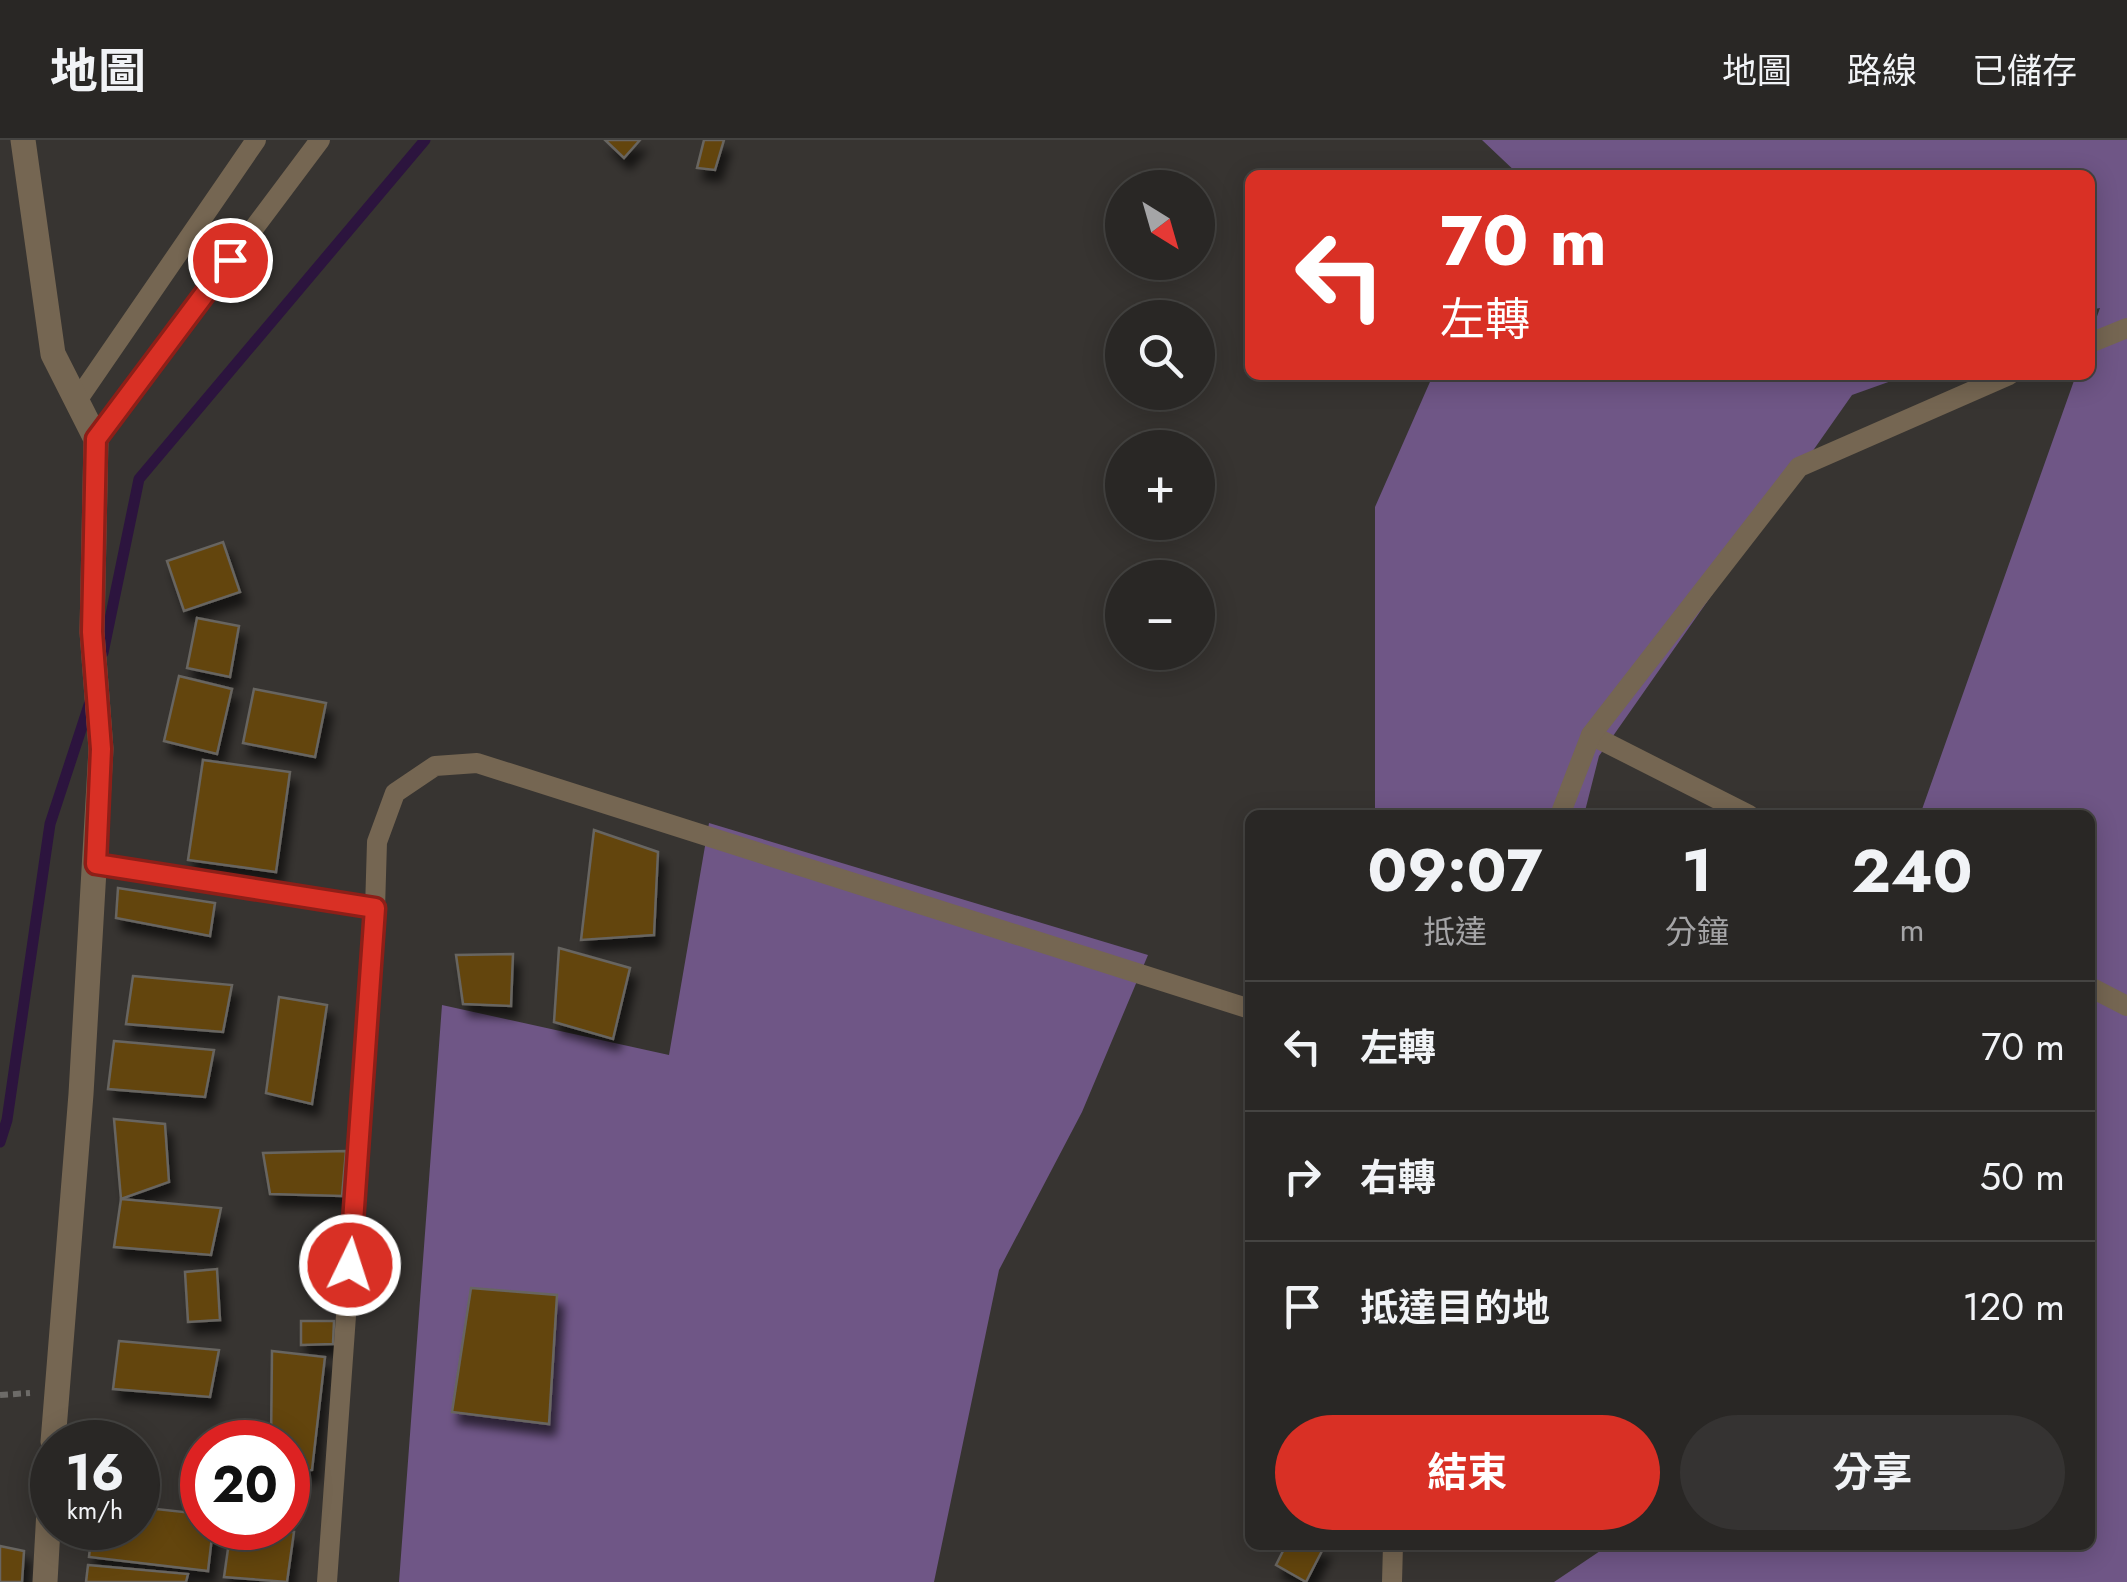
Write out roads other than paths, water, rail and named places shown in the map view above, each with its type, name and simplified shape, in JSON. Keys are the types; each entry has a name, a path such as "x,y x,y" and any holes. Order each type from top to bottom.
{"street":[{"path":"23,140 53,354 96,439 94,662 101,749 81,1094 55,1420"},
{"path":"45,1582 47,1550"}],"lane":[{"path":"76,402 256,140"},
{"path":"96,439 320,140"},
{"path":"2095,341 2127,328"},
{"path":"1562,810 1591,735 1800,467 1998,380"},
{"path":"1591,735 1740,810"},
{"path":"327,1582 375,908 376,842 395,793 435,766 476,763 1245,1006"},
{"path":"96,864 375,908"},
{"path":"2095,990 2127,1006"},
{"path":"1392,1550 1392,1582"}],"waterway":[{"path":"103,653 139,479 425,140"},
{"path":"0,1142 7,1120 50,824 91,699"}]}
